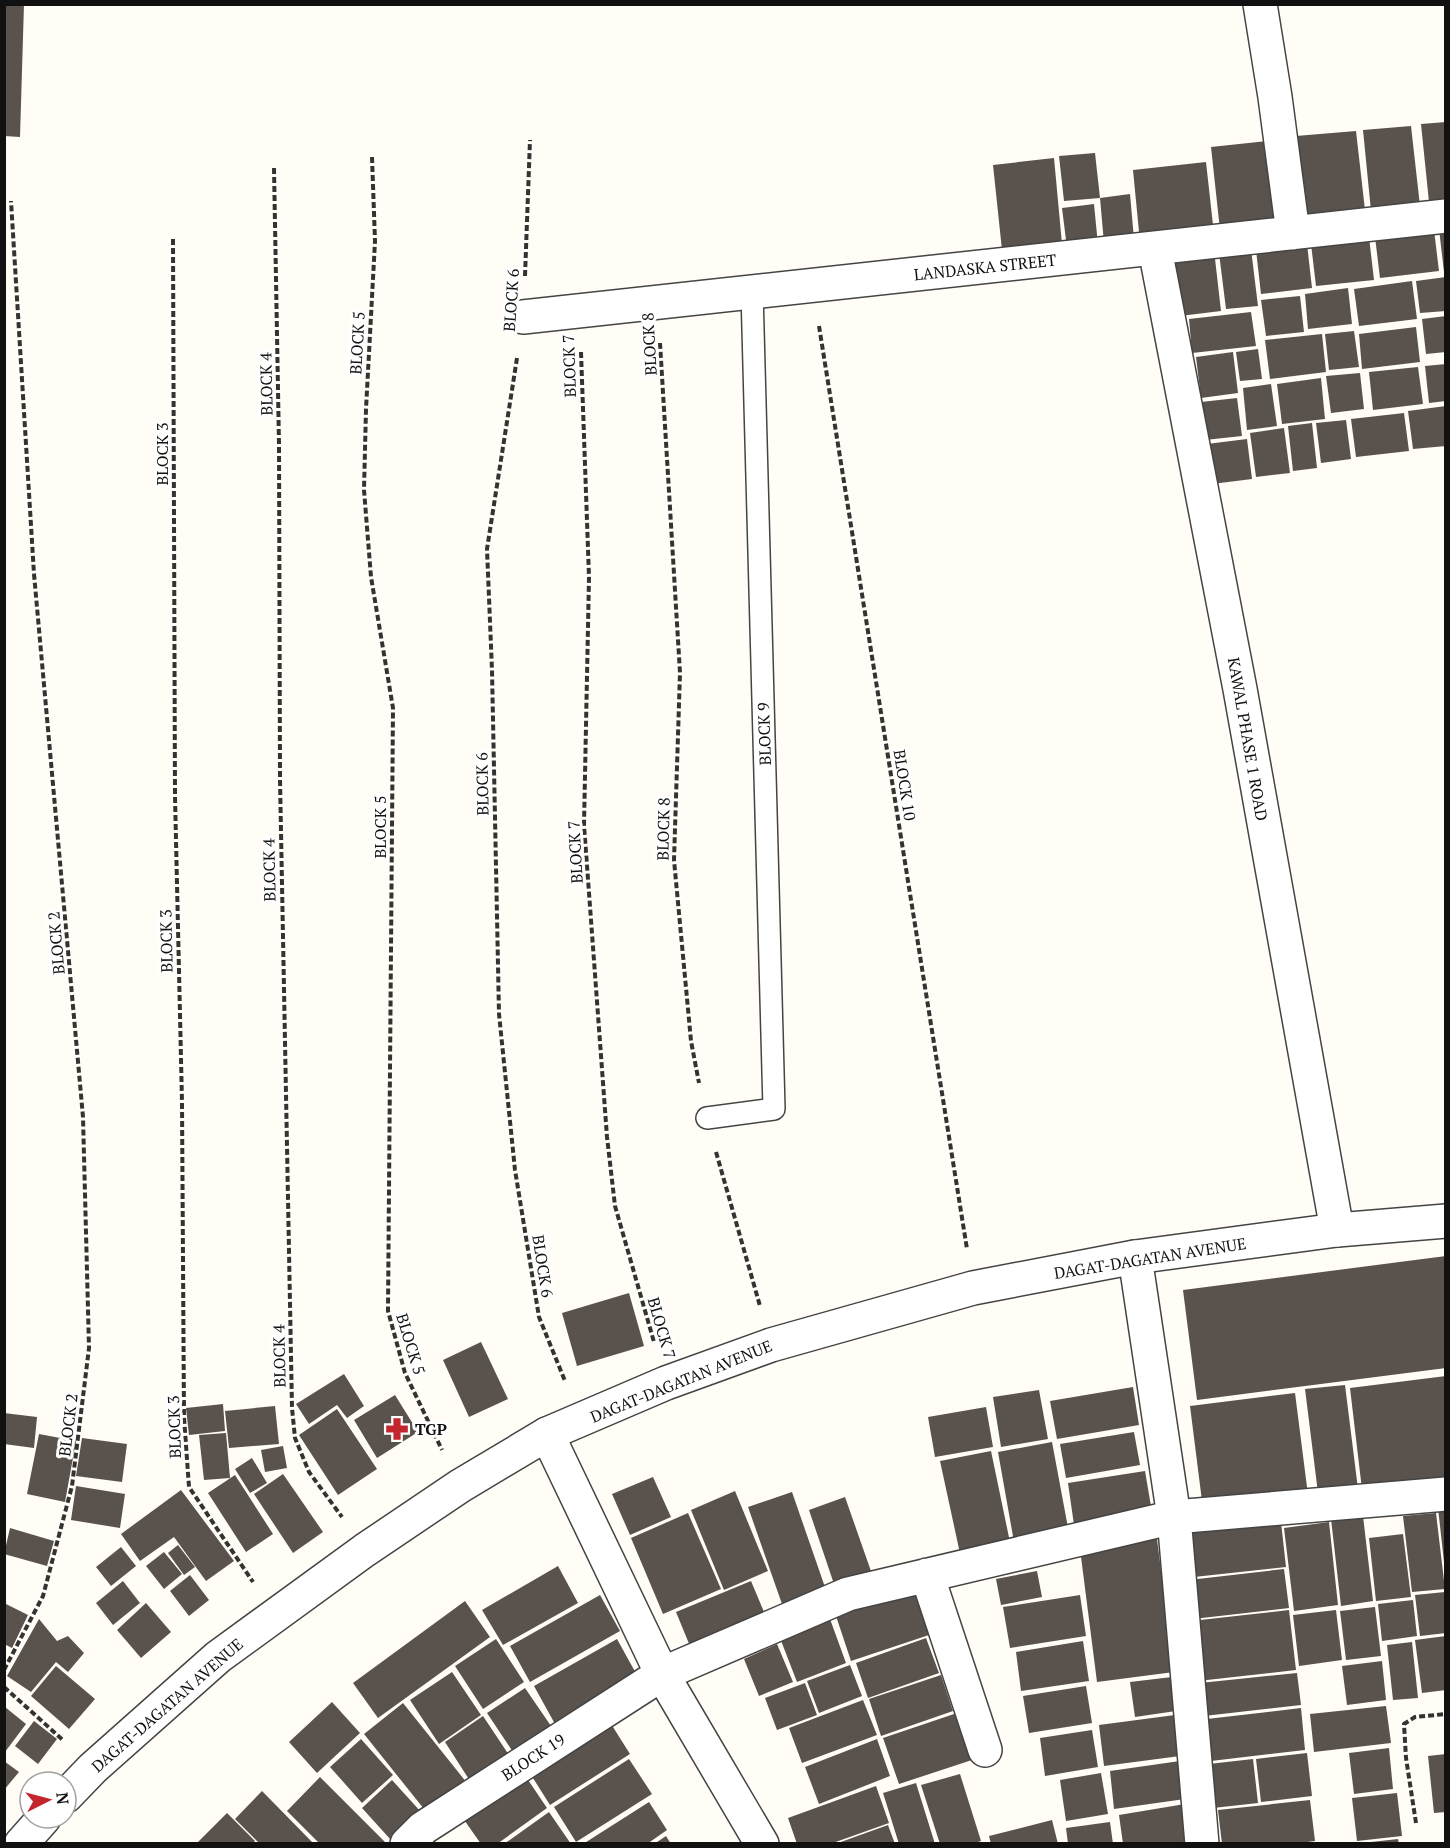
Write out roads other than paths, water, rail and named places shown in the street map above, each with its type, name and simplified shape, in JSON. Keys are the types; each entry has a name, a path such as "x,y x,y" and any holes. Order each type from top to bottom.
{"street":[{"path":"1260,4 1293,233"},
{"name":"LANDASKA STREET","path":"524,317 1446,216"},
{"name":"KAWAL PHASE 1 ROAD","path":"1155,249 1242,701 1337,1230"},
{"name":"DAGAT-DAGATAN AVENUE","path":"78,1784 218,1657 365,1550 460,1486 547,1434 666,1383 771,1345 974,1288 1135,1257 1337,1230 1446,1221"},
{"path":"1135,1257 1174,1517 1202,1844"},
{"path":"547,1434 662,1674 762,1844"},
{"name":"BLOCK 19","path":"407,1844 423,1828 662,1674 848,1594 1174,1517 1446,1494"},
{"path":"927,1575 985,1750"}],"lane":[{"name":"BLOCK 9","path":"706,1118 774,1109 752,292"}],"place":[{"name":"TGP","path":"397,1429"}]}
